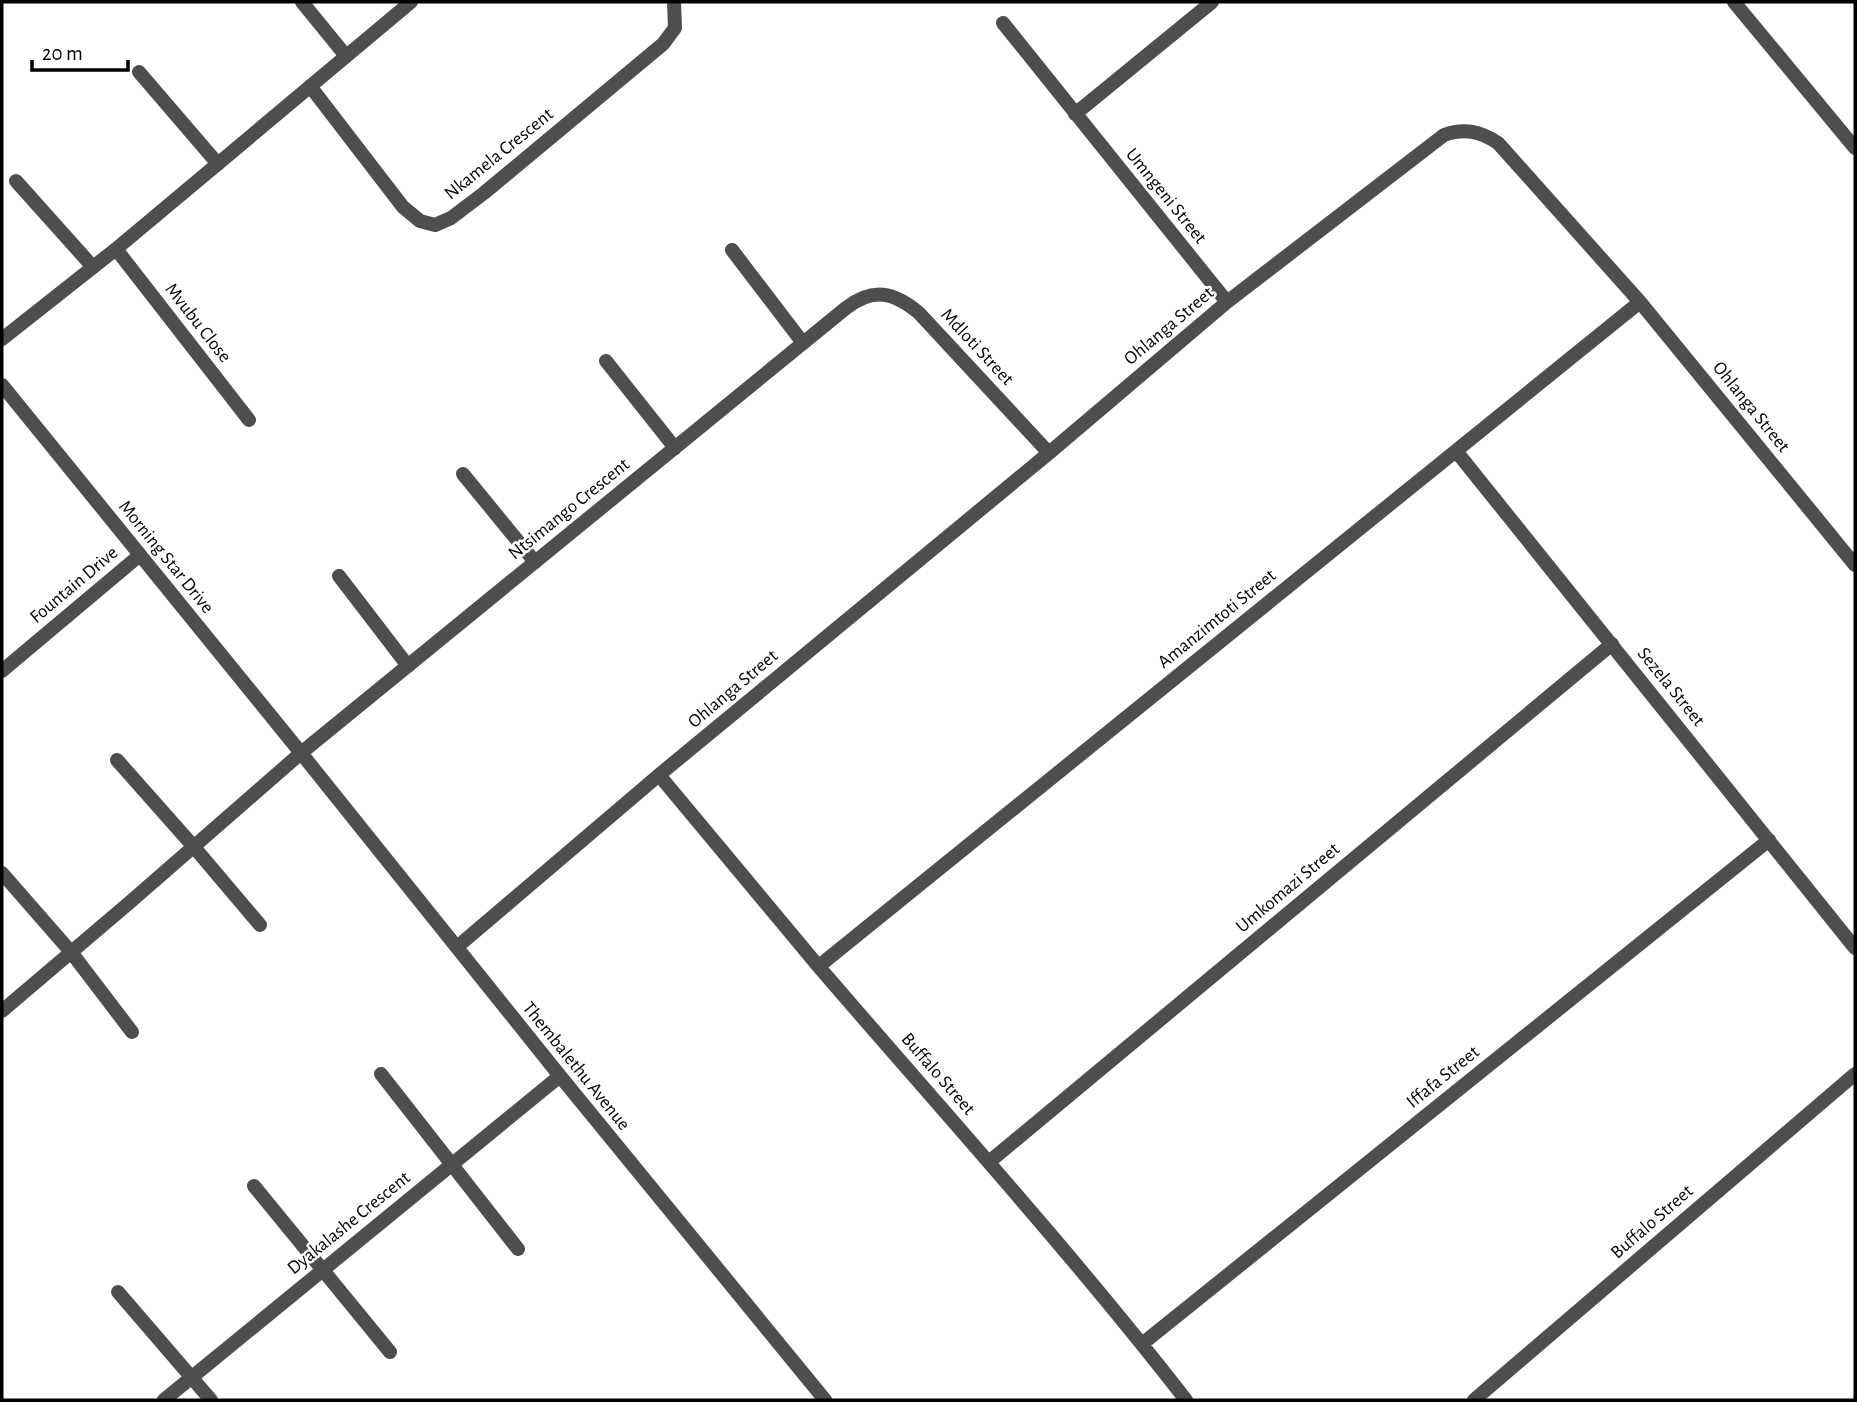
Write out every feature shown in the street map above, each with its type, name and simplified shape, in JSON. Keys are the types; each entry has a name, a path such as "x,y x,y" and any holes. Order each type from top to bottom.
{"street":[{"path":"302,2 346,56"},
{"path":"2,340 116,249 411,2"},
{"name":"Nkamela Crescent","path":"310,86 403,207 421,221 435,225 451,218 484,193 663,44 675,28 674,2"},
{"path":"1075,114 1212,2"},
{"path":"1734,2 1852,139"},
{"name":"Umngeni Street","path":"1003,23 1227,302"},
{"path":"139,72 218,164"},
{"name":"Ohlanga Street","path":"457,947 659,775 1049,453 1227,302 1444,135 1457,131 1486,135 1498,143 1640,302 1855,565"},
{"path":"16,181 93,267"},
{"name":"Mvubu Close","path":"116,249 249,420"},
{"path":"732,250 803,343"},
{"name":"Mdloti Street","path":"862,298 886,294 908,303 1049,453"},
{"name":"Ntsimango Crescent","path":"301,753 803,343 862,298"},
{"name":"Amanzimtoti Street","path":"819,966 1640,302"},
{"path":"606,361 675,447"},
{"name":"Morning Star Drive","path":"2,385 301,753"},
{"name":"Sezela Street","path":"1456,451 1855,948"},
{"path":"463,474 536,562"},
{"name":"Fountain Drive","path":"2,671 140,555"},
{"path":"339,576 408,666"},
{"name":"Umkomazi Street","path":"989,1161 1612,644"},
{"path":"2,1011 301,753"},
{"name":"Thembalethu Avenue","path":"301,753 559,1076 825,1400"},
{"path":"117,760 260,925"},
{"name":"Buffalo Street","path":"659,775 819,966 989,1161 1186,1400"},
{"name":"Iffafa Street","path":"1142,1344 1769,840"},
{"path":"2,873 71,953 132,1032"},
{"path":"381,1074 518,1250"},
{"name":"Buffalo Street","path":"1474,1400 1855,1074"},
{"name":"Dyakalashe Crescent","path":"164,1400 559,1076"},
{"path":"254,1186 390,1352"},
{"path":"118,1292 211,1400"}]}
